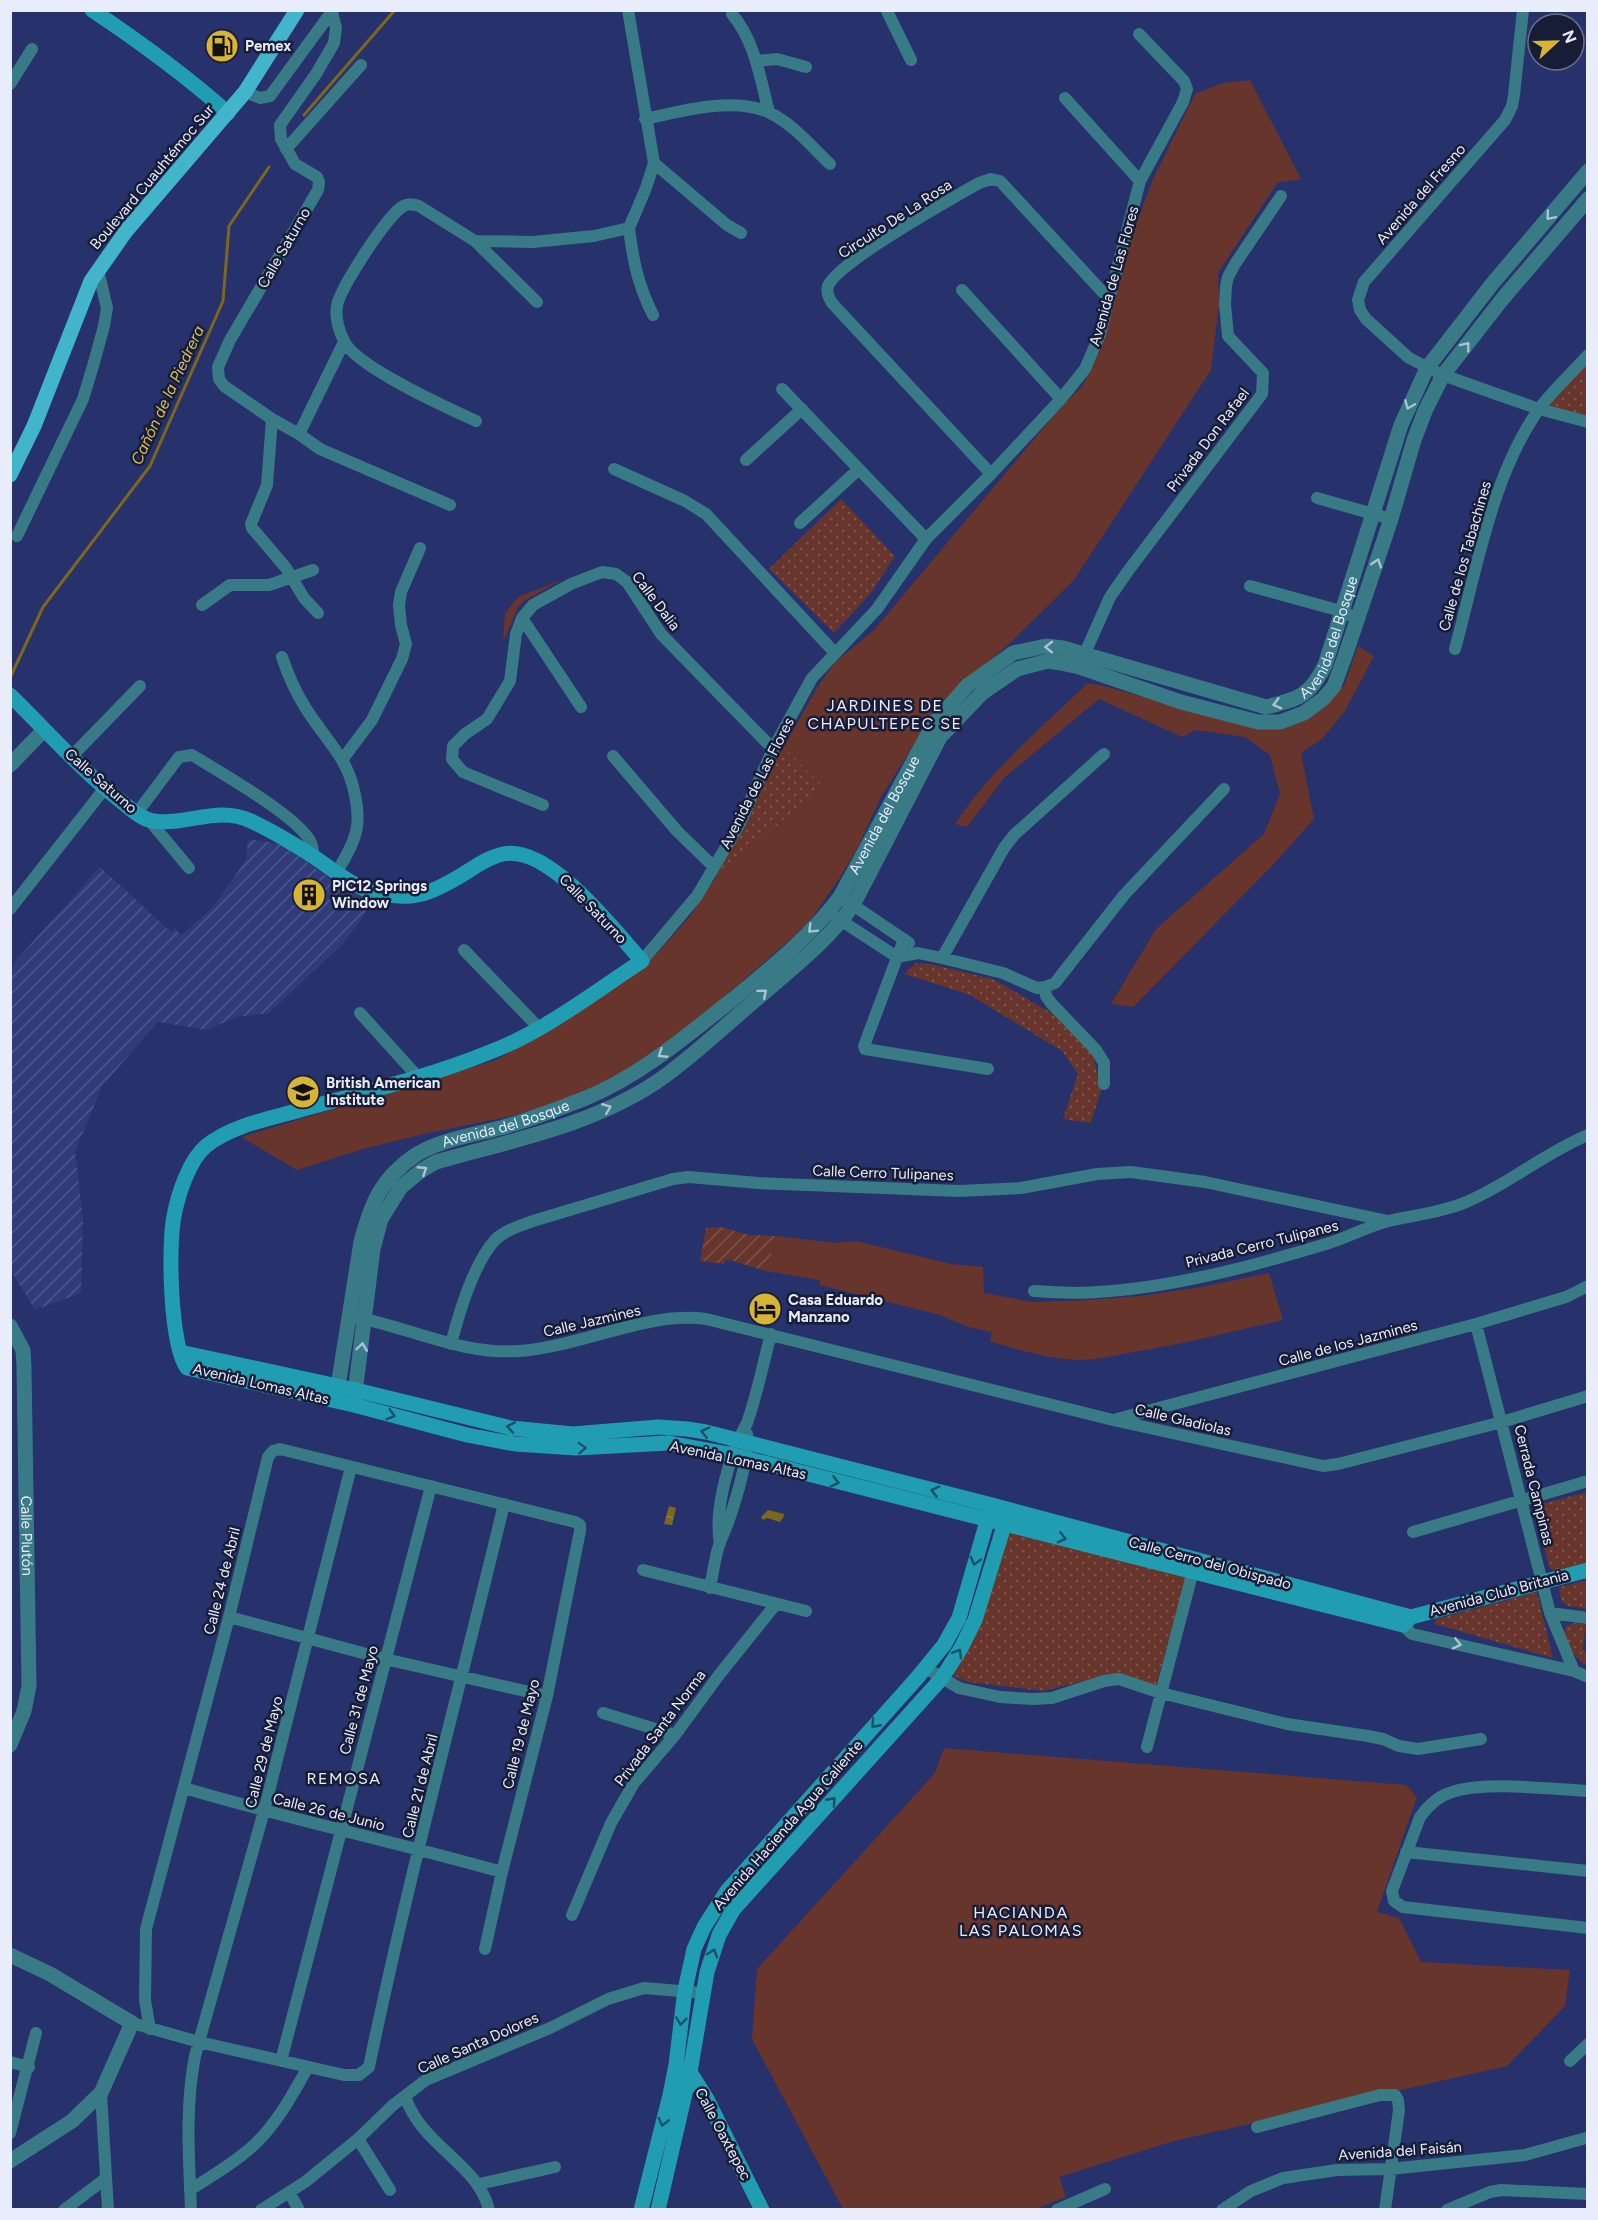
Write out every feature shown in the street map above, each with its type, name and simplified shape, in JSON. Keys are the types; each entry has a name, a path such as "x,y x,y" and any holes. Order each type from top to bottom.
{"main road":[{"path":"92,10 186,76 228,113"},
{"name":"Boulevard Cuauhtémoc Sur","path":"10,476 34,426 86,292 98,270 126,231 245,92 297,10"},
{"name":"Calle Saturno","path":"12,697 71,757 105,788 143,817 171,822 232,814 268,830 336,873 367,890 380,894 413,896 434,892 491,858 515,853 536,861 568,880 642,961"},
{"name":"Avenida de Las Flores","path":"180,1353 173,1309 171,1263 174,1218 183,1180 205,1147 238,1128 418,1077 492,1052 538,1028 642,961"},
{"name":"Avenida Lomas Altas","path":"180,1353 187,1368 193,1370 355,1397 467,1435 515,1444 576,1448 668,1443 741,1449 1007,1517"},
{"name":"Avenida Hacienda Agua Caliente","path":"658,2210 683,2069 685,1990 694,1949 704,1927 727,1891 944,1645 959,1618 989,1513"},
{"name":"Avenida Hacienda Agua Caliente","path":"641,2210 683,2069 711,1957 719,1935 733,1910 942,1678 975,1620 1007,1517"},
{"name":"Calle Cerro del Obispado","path":"1007,1517 1193,1571 1405,1618"},
{"name":"Calle Cerro del Obispado","path":"1007,1517 1405,1618"},
{"name":"Avenida Club Britania","path":"1405,1618 1587,1570"},
{"name":"Calle Oaxtepec","path":"683,2069 707,2099 762,2210"}],"street":[{"path":"628,10 654,163 629,228 635,273 653,315"},
{"name":"Avenida del Fresno","path":"1427,368 1409,358 1366,320 1360,310 1358,300 1360,292 1364,282 1505,120 1514,95 1523,10"},
{"path":"245,92 260,99 270,96 332,11"},
{"name":"Calle Saturno","path":"272,419 224,386 219,379 218,367 230,340 318,190 317,177 295,164 280,139 280,125 316,74 334,43 336,28 332,11"},
{"path":"887,11 911,60"},
{"path":"732,14 743,27 751,44 769,112"},
{"name":"Avenida de Las Flores","path":"642,961 696,896 714,867 740,823 773,749 813,678 877,609 927,539 1061,399 1085,369 1100,334 1140,182 1183,102 1187,89 1184,81 1139,34"},
{"path":"10,84 32,50"},
{"path":"756,62 777,59 806,67"},
{"path":"286,149 361,65"},
{"path":"1065,98 1140,182"},
{"path":"645,119 686,110 746,106 769,112 795,129 830,164"},
{"path":"654,163 719,219 741,233"},
{"name":"Avenida del Bosque","path":"355,1397 373,1249 381,1219 401,1187 436,1162 570,1124 616,1104 674,1069 777,981 842,921 847,901 940,736 982,693 1017,669 1048,661 1082,660 1266,707 1294,700 1315,685 1325,665 1401,425 1427,368 1492,284 1587,171"},
{"name":"Circuito De La Rosa","path":"991,474 832,303 827,293 829,284 853,261 884,240 991,178 1000,182 1109,299"},
{"name":"Privada Don Rafael","path":"1082,660 1110,597 1122,579 1262,394 1263,373 1228,336 1226,286 1235,264 1281,196"},
{"name":"Avenida del Bosque","path":"1082,660 1192,705 1258,722 1280,722 1304,713 1323,699 1334,686 1359,619 1414,440 1443,375 1504,297 1587,199"},
{"path":"476,421 417,393 360,360 344,342 336,316 340,297 347,282 361,259 400,208 410,204 419,206 475,241 537,302"},
{"path":"475,241 533,242 594,236 629,228"},
{"path":"17,536 78,409 93,366 107,308 98,270"},
{"path":"962,290 1061,399"},
{"path":"299,434 344,342"},
{"name":"Calle de los Tabachines","path":"1455,649 1498,491 1517,446 1539,409 1587,355"},
{"path":"1427,368 1539,409 1587,422"},
{"path":"782,388 927,539"},
{"path":"746,460 802,409"},
{"path":"318,613 304,598 293,578 251,524 267,485 272,419 336,457 377,472 450,505"},
{"path":"800,523 859,469"},
{"path":"614,470 685,501 706,514 835,653"},
{"path":"1317,498 1391,519"},
{"path":"342,760 372,720 402,659 406,644 400,625 401,592 420,548"},
{"path":"202,605 230,585 269,585 313,570"},
{"name":"Calle Dalia","path":"522,618 533,605 571,584 602,572 616,574 627,582 661,634 773,749"},
{"path":"1250,585 1359,619"},
{"path":"522,618 581,707"},
{"path":"522,618 516,634 510,681 487,719 465,734 453,746 452,759 463,772 543,805"},
{"path":"282,657 290,680 304,705 342,760 350,779 356,807 357,830 349,853 336,873"},
{"path":"71,757 141,686"},
{"path":"10,765 44,730"},
{"path":"189,868 143,817 179,757 192,754 285,815 302,829 312,844 313,857"},
{"path":"942,958 1004,848 1014,835 1104,754"},
{"path":"613,756 678,831 714,867"},
{"path":"10,909 105,788"},
{"path":"828,913 897,957 918,953 1003,973 1037,988 1045,987 1055,982 1124,895 1224,789"},
{"path":"847,901 904,939 918,953"},
{"name":"Avenida del Bosque","path":"336,1393 361,1242 367,1221 383,1184 397,1170 416,1155 436,1146 513,1124 609,1087 674,1047 785,957 828,913 847,901"},
{"path":"904,939 864,1046 865,1049 988,1069"},
{"path":"464,950 538,1028"},
{"path":"1045,987 1046,996 1051,1003 1096,1050 1104,1063 1104,1084"},
{"path":"360,1012 418,1077"},
{"path":"1388,1221 1434,1213 1485,1194 1569,1143 1587,1135"},
{"name":"Calle Cerro Tulipanes","path":"451,1344 459,1313 472,1281 485,1254 496,1239 533,1221 673,1179 689,1177 758,1183 920,1191 991,1191 1097,1174 1131,1172 1205,1182 1388,1221"},
{"name":"Privada Cerro Tulipanes","path":"1034,1291 1099,1292 1216,1274 1330,1243 1388,1221"},
{"name":"Calle de los Jazmines","path":"1113,1420 1476,1324 1566,1297 1587,1286"},
{"name":"Calle Jazmines","path":"350,1316 366,1318 451,1344 500,1352 548,1348 675,1318 692,1317 771,1335"},
{"name":"Cerrada Campinas","path":"1476,1324 1550,1613 1574,1671"},
{"name":"Calle Plutón","path":"10,1326 23,1350 24,1367 28,1686 24,1711 10,1745"},
{"path":"710,1588 720,1543 725,1535 726,1507 771,1335"},
{"name":"Calle Gladiolas","path":"771,1335 1113,1420 1323,1466 1502,1422 1587,1396"},
{"name":"Calle 24 de Abril","path":"150,2029 145,2000 146,1929 229,1617 268,1456 280,1449 580,1525"},
{"name":"Calle 29 de Mayo","path":"191,2210 187,2133 190,2080 264,1811 351,1467"},
{"path":"1413,1532 1587,1481"},
{"name":"Calle 31 de Mayo","path":"281,2061 431,1486"},
{"name":"Calle 21 de Abril","path":"308,2067 344,2075 359,2075 369,2067 391,1960 504,1504"},
{"name":"Calle 19 de Mayo","path":"485,1949 502,1872 547,1696 580,1525"},
{"path":"643,1570 806,1611"},
{"path":"1147,1747 1193,1571"},
{"name":"Privada Santa Norma","path":"572,1914 611,1823 634,1783 675,1735 719,1674 776,1604"},
{"path":"1550,1613 1587,1618"},
{"path":"229,1617 385,1659 547,1696"},
{"name":"Calle Cerro del Obispado","path":"1405,1618 1412,1634 1574,1671"},
{"path":"926,1668 959,1688 1011,1698 1052,1698 1104,1681 1119,1679 1161,1693 1287,1724 1383,1739 1399,1746 1418,1749 1481,1739"},
{"path":"1574,1671 1587,1677"},
{"path":"603,1713 675,1735"},
{"path":"1587,1791 1499,1787 1466,1789 1451,1792 1436,1799 1426,1808 1420,1818 1392,1891 1394,1901 1403,1907 1587,1928"},
{"name":"Calle 26 de Junio","path":"184,1788 264,1811 420,1849 502,1872"},
{"path":"1406,1852 1587,1871"},
{"path":"10,1955 50,1974 132,2023 199,2042 308,2067 292,2096 256,2142 235,2161 190,2190"},
{"name":"Calle Santa Dolores","path":"261,2210 306,2182 358,2139 393,2105 426,2080 549,2028 608,1999 644,1988 703,1993"},
{"path":"10,2161 72,2121 101,2092 132,2023"},
{"path":"10,2133 36,2033"},
{"path":"1570,2061 1587,2044"},
{"path":"10,2062 29,2067"},
{"path":"101,2092 108,2210"},
{"path":"1257,2127 1380,2096 1395,2095 1399,2110 1385,2210"},
{"path":"405,2096 410,2111 421,2128 479,2184 489,2210"},
{"name":"Avenida del Faisán","path":"1222,2210 1251,2192 1282,2178 1337,2170 1390,2169 1525,2155 1586,2138"},
{"path":"358,2139 390,2190"},
{"path":"479,2184 555,2167"},
{"path":"64,2210 105,2179"},
{"path":"1057,2210 1106,2189"},
{"path":"1447,2210 1490,2192 1501,2190 1587,2194"},
{"path":"289,2192 299,2210"}],"shaded area":[{"path":"1250,80 1301,179 1277,183 1218,273 1219,304 1211,370 1074,580 1010,643 941,702 881,797 857,849 839,879 807,925 710,1009 658,1050 620,1074 557,1104 363,1149 297,1170 241,1137 496,1060 567,1020 645,967 690,916 715,879 767,776 817,688 835,662 874,630 1056,413 1083,385 1100,351 1134,230 1153,179 1195,94 1223,83"},
{"path":"1587,355 1587,423 1539,409"},
{"path":"841,499 895,556 871,593 834,633 769,569"},
{"path":"563,579 524,601 518,607 503,642 505,613 518,597"},
{"path":"1358,646 1374,656 1345,711 1323,738 1301,753 1314,819 1272,866 1133,1007 1111,1004 1156,929 1264,834 1280,794 1270,755 1245,737 1196,730 1182,737 1099,699 1004,778 967,827 955,824 1000,767 1088,683 1256,729 1285,728 1319,709 1344,686"},
{"path":"783,747 822,786 715,879"},
{"path":"248,839 281,844 346,890 375,900 343,944 269,1013 237,1017 206,1030 158,1022 102,1086 75,1152 83,1219 81,1293 35,1310 11,1271 11,966 100,867 171,932 175,928 180,934 184,933 213,907 246,860"},
{"path":"916,963 930,964 993,979 1055,1015 1091,1046 1101,1090 1091,1123 1063,1119 1078,1074 1062,1051 970,995 904,974"},
{"path":"721,1227 749,1235 777,1236 766,1271 726,1259 724,1264 700,1261 706,1228"},
{"path":"777,1236 835,1243 856,1241 951,1264 983,1267 984,1293 1033,1302 1139,1296 1201,1287 1269,1273 1283,1320 1107,1357 1079,1360 1057,1358 1022,1351 990,1341 992,1332 968,1327 940,1315 820,1285 820,1280 766,1271"},
{"path":"1587,1492 1587,1564 1553,1571 1549,1567 1534,1506"},
{"path":"1009,1527 1188,1571 1156,1686 1113,1674 1043,1691 968,1682 954,1676 954,1667"},
{"path":"1587,1580 1587,1609 1568,1606 1561,1601 1559,1587"},
{"path":"1537,1592 1553,1658 1435,1624 1436,1619"},
{"path":"1574,1623 1586,1624 1583,1649 1587,1654 1587,1666 1574,1654 1565,1638 1566,1626"},
{"path":"944,1748 1406,1785 1417,1797 1377,1912 1399,1918 1421,1962 1570,1970 1565,2006 1507,2066 1174,2141 1059,2177 1066,2197 1035,2209 843,2209 752,2039 757,1969 935,1773"}],"water":[{"path":"669,1506 676,1508 672,1525 664,1524"},
{"path":"768,1510 784,1514 784,1516 780,1522 767,1518 763,1520 761,1517"}],"waterway":[{"name":"Cañón de la Piedrera","path":"304,115 395,10"},
{"name":"Cañón de la Piedrera","path":"10,678 43,607 150,466 223,301 229,226 269,167"}],"place":[{"name":"Pemex","path":"222,46"},
{"name":"PIC12 Springs Window","path":"309,895"},
{"name":"British American Institute","path":"303,1092"},
{"name":"Casa Eduardo Manzano","path":"765,1309"}],"district":[{"name":"JARDINES DE CHAPULTEPEC SE","path":"885,714"},
{"name":"REMOSA","path":"344,1778"},
{"name":"HACIANDA LAS PALOMAS","path":"1021,1921"}]}
